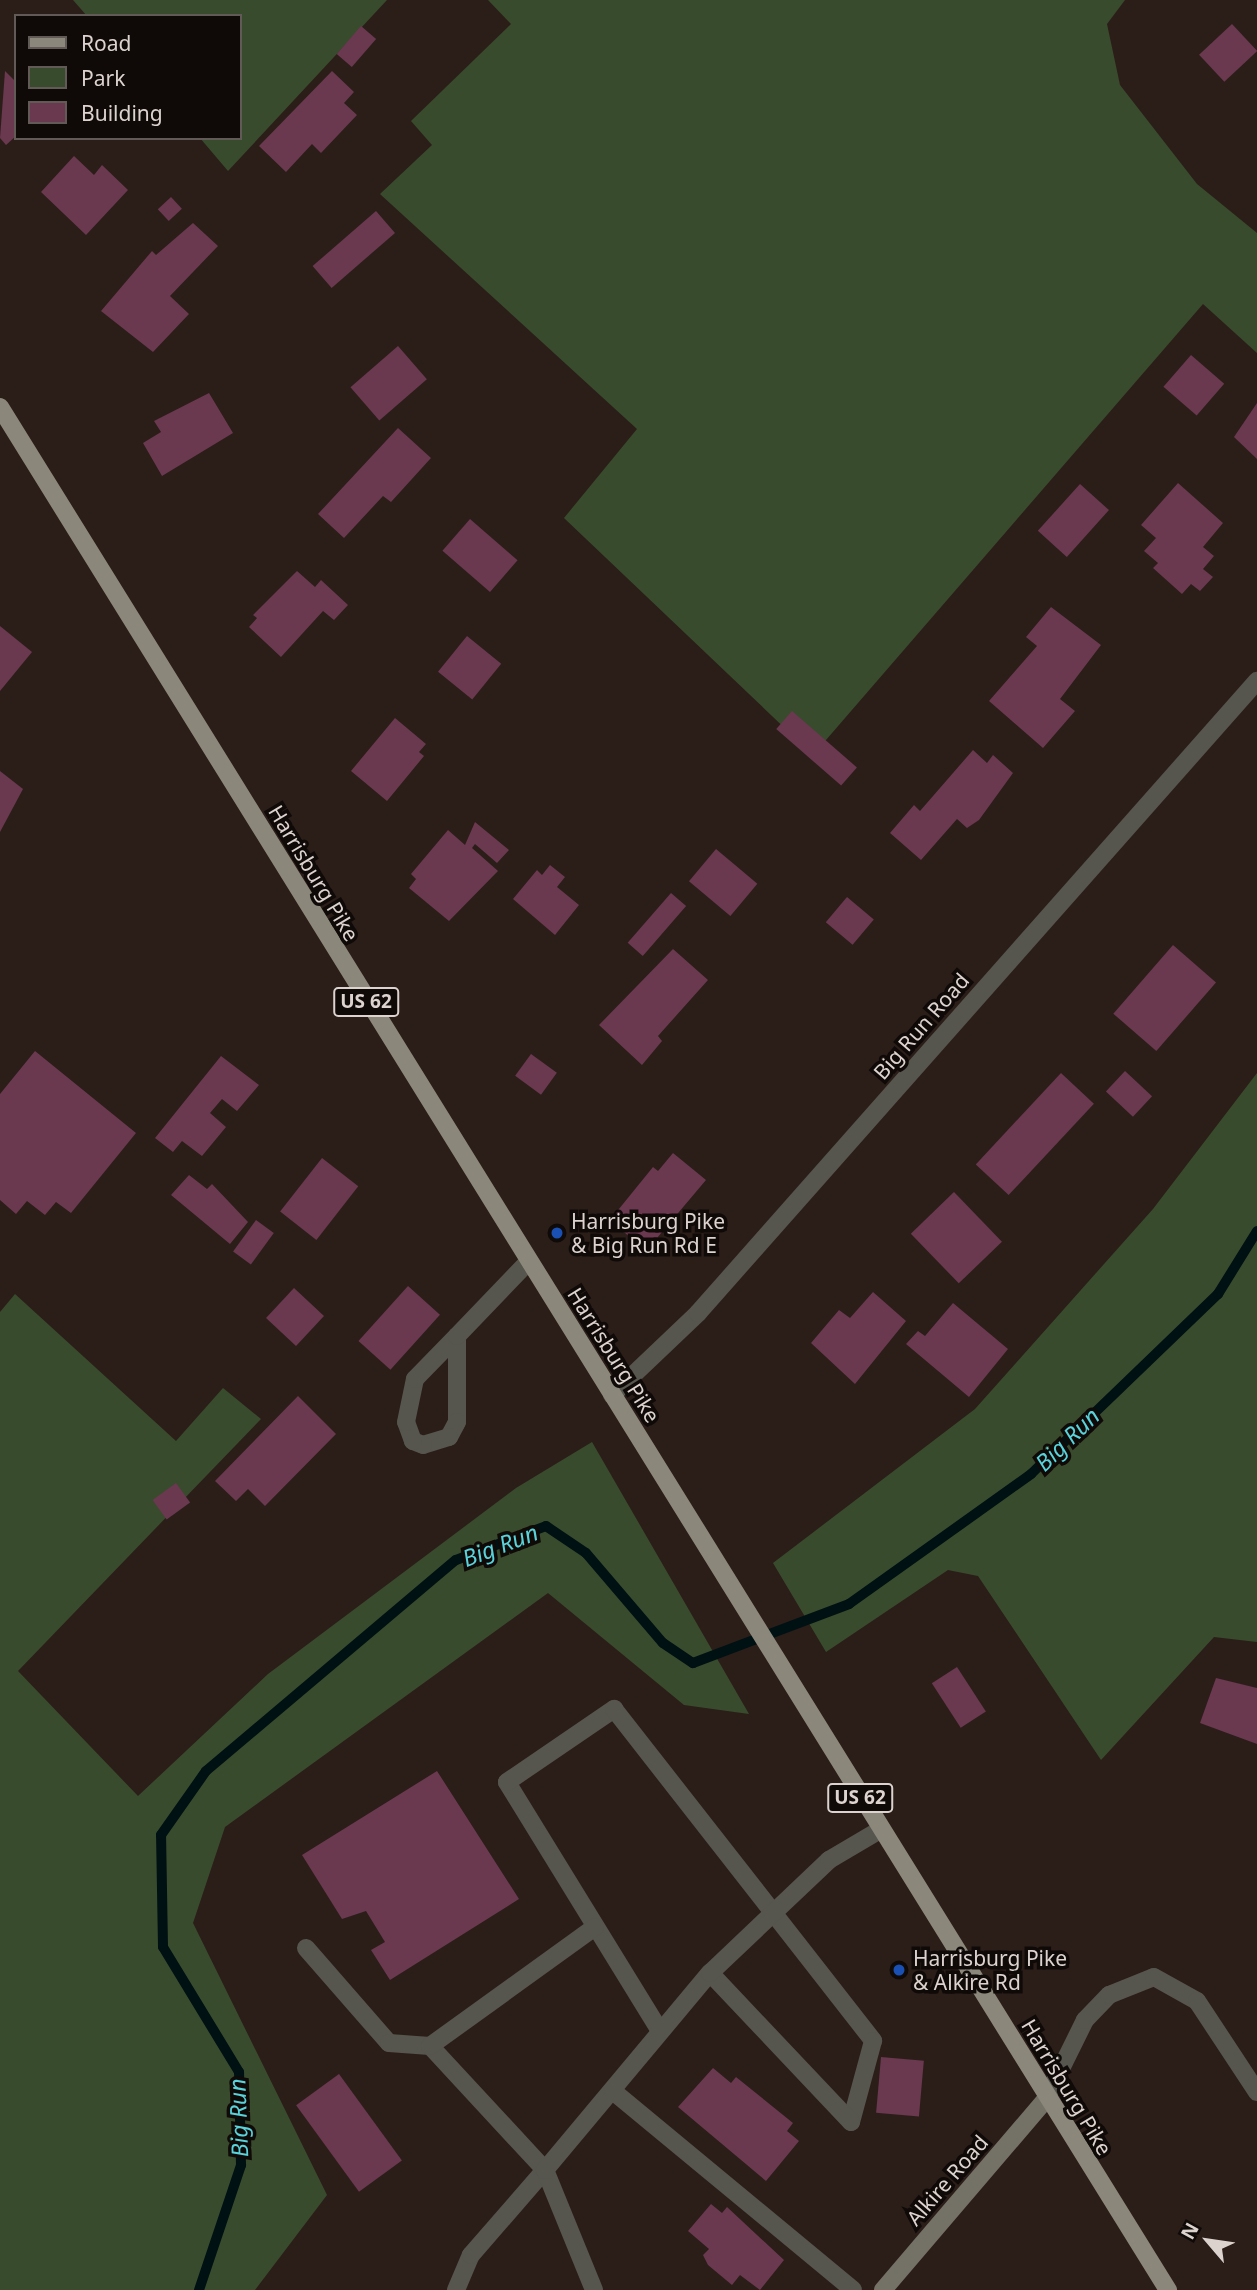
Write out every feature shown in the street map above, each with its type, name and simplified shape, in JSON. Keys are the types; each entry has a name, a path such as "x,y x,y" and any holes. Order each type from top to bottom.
{"main road":[{"name":"Harrisburg Pike","path":"0,407 1046,2099 1168,2290"},
{"name":"Alkire Road","path":"883,2290 1046,2099"}],"street":[{"name":"Big Run Road","path":"612,1395 698,1313 1257,681"},
{"path":"457,1336 457,1422 449,1437 423,1446 413,1441 406,1422 408,1398 415,1379 528,1262"},
{"path":"660,2031 508,1782 614,1709 873,2041 851,2122 710,1973"},
{"path":"456,2290 471,2255 614,2092 660,2031 710,1973 772,1911 830,1860 880,1829"},
{"path":"306,1948 389,2043 430,2046 595,1927"},
{"path":"1046,2099 1086,2020 1109,1995 1154,1977 1197,2001 1257,2092"},
{"path":"430,2046 545,2171 594,2290"},
{"path":"614,2092 853,2290"}],"green space":[{"path":"73,0 387,0 228,171 202,140 242,140 242,14 85,14"},
{"path":"488,0 1125,0 1107,24 1120,85 1197,184 1257,233 1257,353 1203,304 813,755 564,518 637,429 380,194 432,145 411,121 511,24"},
{"path":"1257,1073 1257,1642 1214,1637 1101,1760 978,1576 948,1570 826,1652 773,1563 975,1409 1153,1209"},
{"path":"15,1294 176,1441 223,1388 261,1419 18,1671 138,1796 268,1674 516,1488 592,1442 749,1714 684,1705 548,1593 225,1827 193,1923 327,2195 255,2290 0,2290 0,1312"}],"building":[{"path":"1232,24 1257,51 1224,82 1199,55"},
{"path":"361,26 376,39 352,67 337,54"},
{"path":"5,71 14,80 14,138 6,145 0,138"},
{"path":"332,71 354,92 344,103 357,115 321,153 312,144 286,172 259,146"},
{"path":"74,156 94,175 102,165 128,190 86,235 41,192"},
{"path":"171,197 182,209 169,221 158,209"},
{"path":"376,211 395,233 332,288 313,266"},
{"path":"193,223 218,246 170,296 189,314 153,352 101,311 152,251 156,255"},
{"path":"398,346 427,379 379,421 350,387"},
{"path":"1191,355 1224,384 1197,416 1163,387"},
{"path":"209,393 233,433 162,476 143,443 161,432 154,421"},
{"path":"1257,403 1257,459 1234,437"},
{"path":"398,428 431,458 391,502 383,496 344,538 318,514"},
{"path":"1178,483 1223,523 1203,547 1214,556 1203,569 1213,577 1200,591 1191,584 1182,594 1153,568 1158,563 1144,551 1156,538 1141,525"},
{"path":"1080,484 1109,510 1067,557 1038,531"},
{"path":"470,519 518,560 490,592 442,551"},
{"path":"297,571 315,587 321,580 348,605 334,620 323,611 281,657 249,627 257,618 253,615"},
{"path":"1051,607 1101,645 1060,699 1075,711 1043,748 989,701 1037,646 1026,637"},
{"path":"0,626 32,652 0,691"},
{"path":"467,636 501,664 472,699 438,672"},
{"path":"792,711 857,767 841,786 776,729"},
{"path":"395,718 426,744 419,752 424,756 387,801 351,771"},
{"path":"973,750 987,763 993,755 1013,773 979,820 967,828 957,819 921,860 890,833 914,805 920,811"},
{"path":"0,771 23,789 0,832"},
{"path":"475,822 509,850 497,863 475,844 472,848 498,871 449,921 409,888 416,879 411,874 448,830 465,845"},
{"path":"716,849 757,884 730,916 689,881"},
{"path":"550,865 565,877 557,887 579,905 555,935 513,899 537,870 542,875"},
{"path":"671,893 686,906 643,956 628,943"},
{"path":"847,897 874,919 853,945 826,922"},
{"path":"1173,945 1216,982 1156,1051 1113,1014"},
{"path":"673,949 708,980 658,1036 662,1041 642,1065 599,1025"},
{"path":"35,1051 136,1133 71,1213 56,1202 45,1215 27,1201 16,1214 0,1200 0,1094"},
{"path":"531,1054 557,1073 541,1095 515,1076"},
{"path":"221,1056 259,1085 237,1111 222,1099 210,1113 226,1127 202,1156 182,1141 173,1152 155,1138"},
{"path":"1125,1071 1152,1096 1133,1117 1106,1091"},
{"path":"1061,1073 1094,1104 1009,1195 976,1164"},
{"path":"673,1153 706,1180 646,1251 610,1220 653,1167 658,1171"},
{"path":"322,1158 358,1186 316,1240 280,1212"},
{"path":"189,1175 207,1189 212,1184 248,1222 230,1244 171,1195"},
{"path":"954,1192 1002,1242 959,1283 911,1234"},
{"path":"256,1220 274,1233 251,1264 233,1252"},
{"path":"408,1286 440,1315 390,1370 358,1341"},
{"path":"294,1288 324,1316 296,1346 266,1318"},
{"path":"873,1292 906,1321 855,1384 811,1343 839,1310 850,1318"},
{"path":"953,1303 1008,1349 969,1397 906,1344 918,1331 925,1336"},
{"path":"298,1396 336,1434 265,1506 248,1489 236,1501 215,1481"},
{"path":"176,1483 190,1502 167,1519 153,1500"},
{"path":"957,1667 986,1711 961,1728 932,1683"},
{"path":"1216,1678 1257,1688 1257,1744 1200,1723"},
{"path":"437,1771 519,1899 390,1980 371,1950 385,1942 366,1911 342,1919 302,1855"},
{"path":"881,2057 924,2061 919,2117 876,2113"},
{"path":"713,2068 731,2083 736,2077 793,2123 787,2131 799,2141 766,2181 678,2107"},
{"path":"339,2074 402,2161 359,2192 296,2105"},
{"path":"711,2204 722,2213 727,2207 784,2260 760,2290 740,2275 732,2285 708,2265 703,2255 709,2249 688,2231"}],"waterway":[{"name":"Big Run","path":"199,2290 241,2165 239,2072 163,1947 161,1835 206,1771 456,1560 546,1526 586,1553 663,1643 693,1663 849,1604 1031,1474 1218,1294 1257,1231"}],"place":[{"name":"Harrisburg Pike & Big Run Rd E","path":"557,1233"},
{"name":"Harrisburg Pike & Alkire Rd","path":"899,1970"}]}
